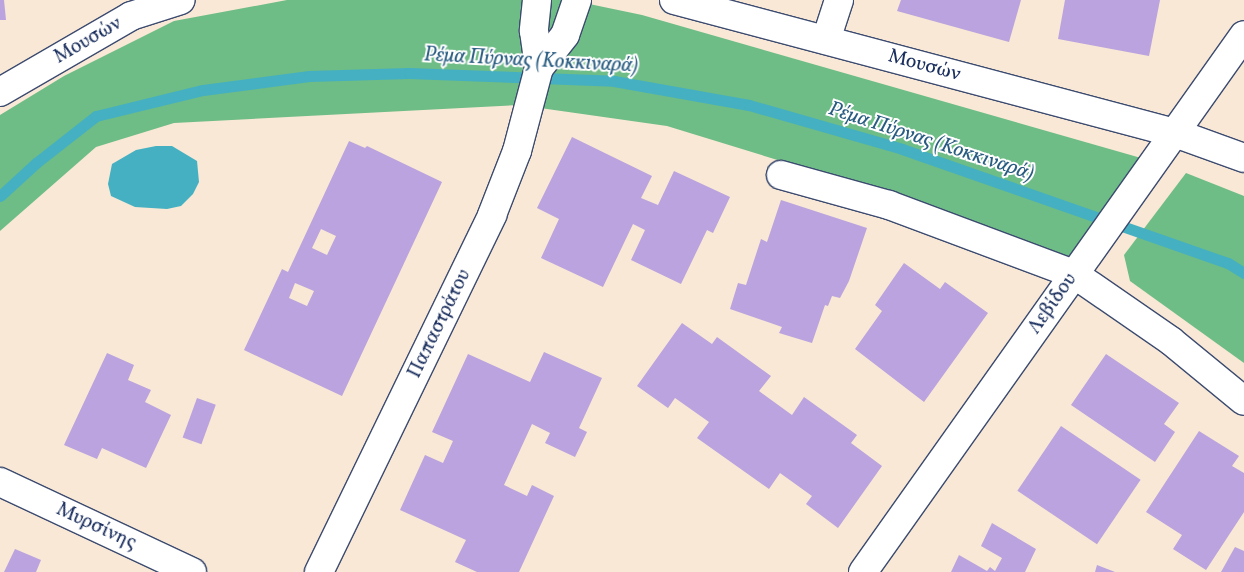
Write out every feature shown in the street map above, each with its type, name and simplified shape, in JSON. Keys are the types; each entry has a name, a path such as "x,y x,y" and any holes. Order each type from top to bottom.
{"street":[{"name":"Μουσών","path":"0,92 132,8 181,0"},
{"name":"Παπαστράτου","path":"319,572 492,216 517,151 539,68 534,31 537,0"},
{"name":"Παπαστράτου","path":"539,68 565,35 577,0"},
{"name":"Μουσών","path":"674,0 1175,132 1244,158"},
{"path":"826,40 839,0"},
{"name":"Λεβίδου","path":"863,572 1244,35"},
{"path":"781,175 889,205 1074,274 1171,342 1244,401"},
{"name":"Μυρσίνης","path":"0,482 192,572"}],"green space":[{"path":"287,0 570,0 642,15 1148,160 1072,270 888,194 667,126 519,105 174,123 96,147 0,231 0,115 64,76 174,21"},
{"path":"1186,173 1244,196 1244,363 1130,281 1124,255"}],"water":[{"path":"156,146 172,146 197,161 199,182 193,194 181,206 167,209 135,207 111,196 108,184 112,164 136,150"}],"building":[{"path":"0,0 4,0 6,20 0,20"},
{"path":"901,0 1021,0 1009,42 897,11"},
{"path":"1065,0 1160,0 1149,56 1058,39"},
{"path":"572,137 652,176 641,198 658,205 674,171 730,197 713,233 707,230 681,284 631,260 645,230 633,224 603,287 541,258 559,219 537,208"},
{"path":"349,141 365,148 367,146 442,182 342,396 244,350 282,269 288,272","holes":["321,229 336,236 327,255 312,248","295,283 314,291 307,306 289,298"]},
{"path":"781,200 867,228 849,281 840,298 832,296 828,306 825,305 812,343 779,333 782,327 730,309 738,283 746,285 761,239 767,242"},
{"path":"904,263 940,289 945,282 988,313 924,402 855,349 882,311 875,305"},
{"path":"682,323 712,344 717,337 771,376 759,391 792,415 804,397 857,435 851,443 882,466 838,528 806,504 812,496 780,473 769,489 697,438 709,422 675,398 668,408 637,386"},
{"path":"544,352 602,378 579,428 587,432 575,457 545,443 550,433 532,424 504,485 527,496 532,485 554,496 519,572 477,572 455,562 466,540 400,510 425,455 443,463 453,441 432,432 468,354 530,382"},
{"path":"107,353 134,365 128,380 151,390 145,402 171,415 146,468 102,448 97,459 64,445"},
{"path":"1106,354 1179,403 1164,424 1175,432 1155,462 1071,405"},
{"path":"197,398 216,405 201,444 183,437"},
{"path":"1061,426 1141,480 1097,544 1017,491"},
{"path":"1199,431 1239,456 1232,466 1244,473 1244,512 1206,570 1173,549 1182,535 1146,512"},
{"path":"992,523 1036,549 1025,572 951,572 959,555 987,571 990,567 995,571 1002,558 981,546"},
{"path":"1235,547 1244,551 1244,572 1221,572"},
{"path":"15,549 41,560 36,572 4,572"},
{"path":"1097,565 1115,572 1095,572"}],"waterway":[{"name":"Ρέμα Πύρνας (Κοκκιναρά)","path":"0,196 36,163 96,116 203,90 309,76 409,73 614,81 749,105 902,149 1228,263 1244,273"}]}
